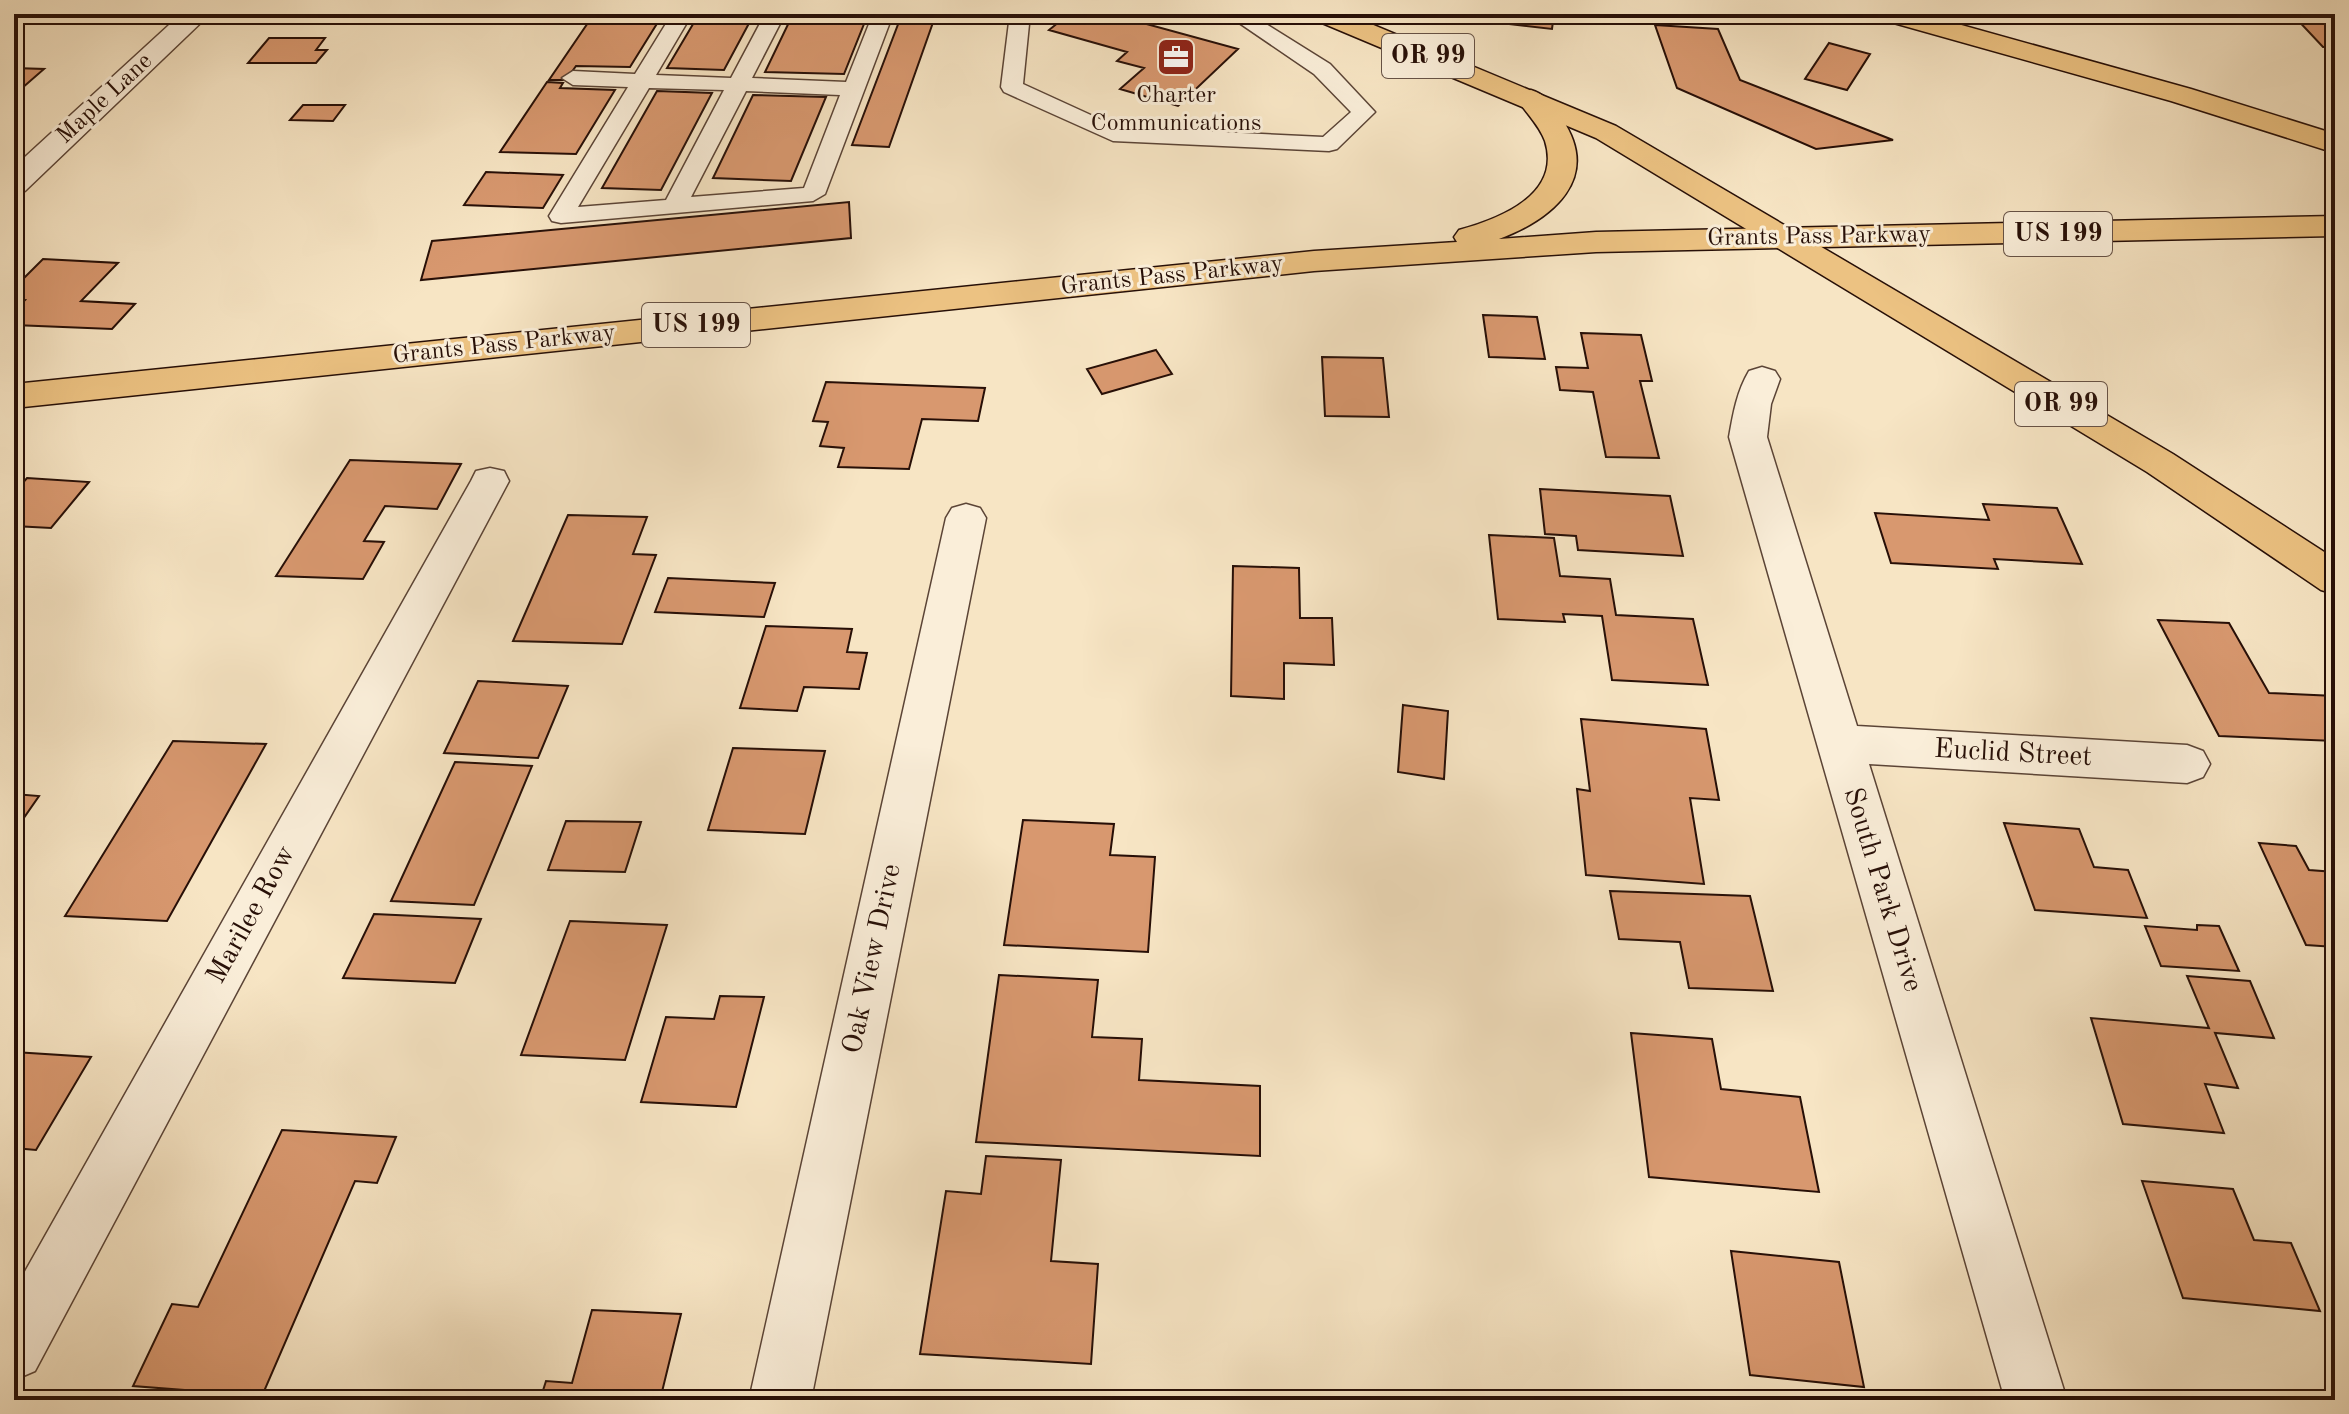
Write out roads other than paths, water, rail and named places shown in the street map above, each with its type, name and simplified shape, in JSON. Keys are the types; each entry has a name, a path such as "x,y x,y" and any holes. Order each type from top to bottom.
{"main road":[{"name":"OR 99","path":"1324,14 1606,132 2160,463 2335,579"},
{"path":"1892,14 2181,95 2335,144"},
{"path":"1379,257 1492,233 1543,202 1557,187 1564,167 1554,130 1531,99"},
{"name":"Grants Pass Parkway","path":"14,396 1314,261 1596,242 2335,226"}],"street":[{"name":"Maple Lane","path":"14,184 197,14"},
{"name":"South Park Drive","path":"1762,379 1753,404 1748,437 2036,1400"},
{"name":"Marilee Row","path":"14,1350 490,481"},
{"name":"Oak View Drive","path":"780,1400 966,518"},
{"name":"Euclid Street","path":"1838,744 2187,764"}],"lane":[{"path":"682,14 561,216 813,194 883,14"},
{"path":"674,207 775,14"},
{"path":"1020,14 1012,87 1113,134 1329,144 1364,112 1322,69 1236,14"},
{"path":"573,78 854,89"}],"place":[{"name":"Charter Communications","path":"1176,57"}]}
